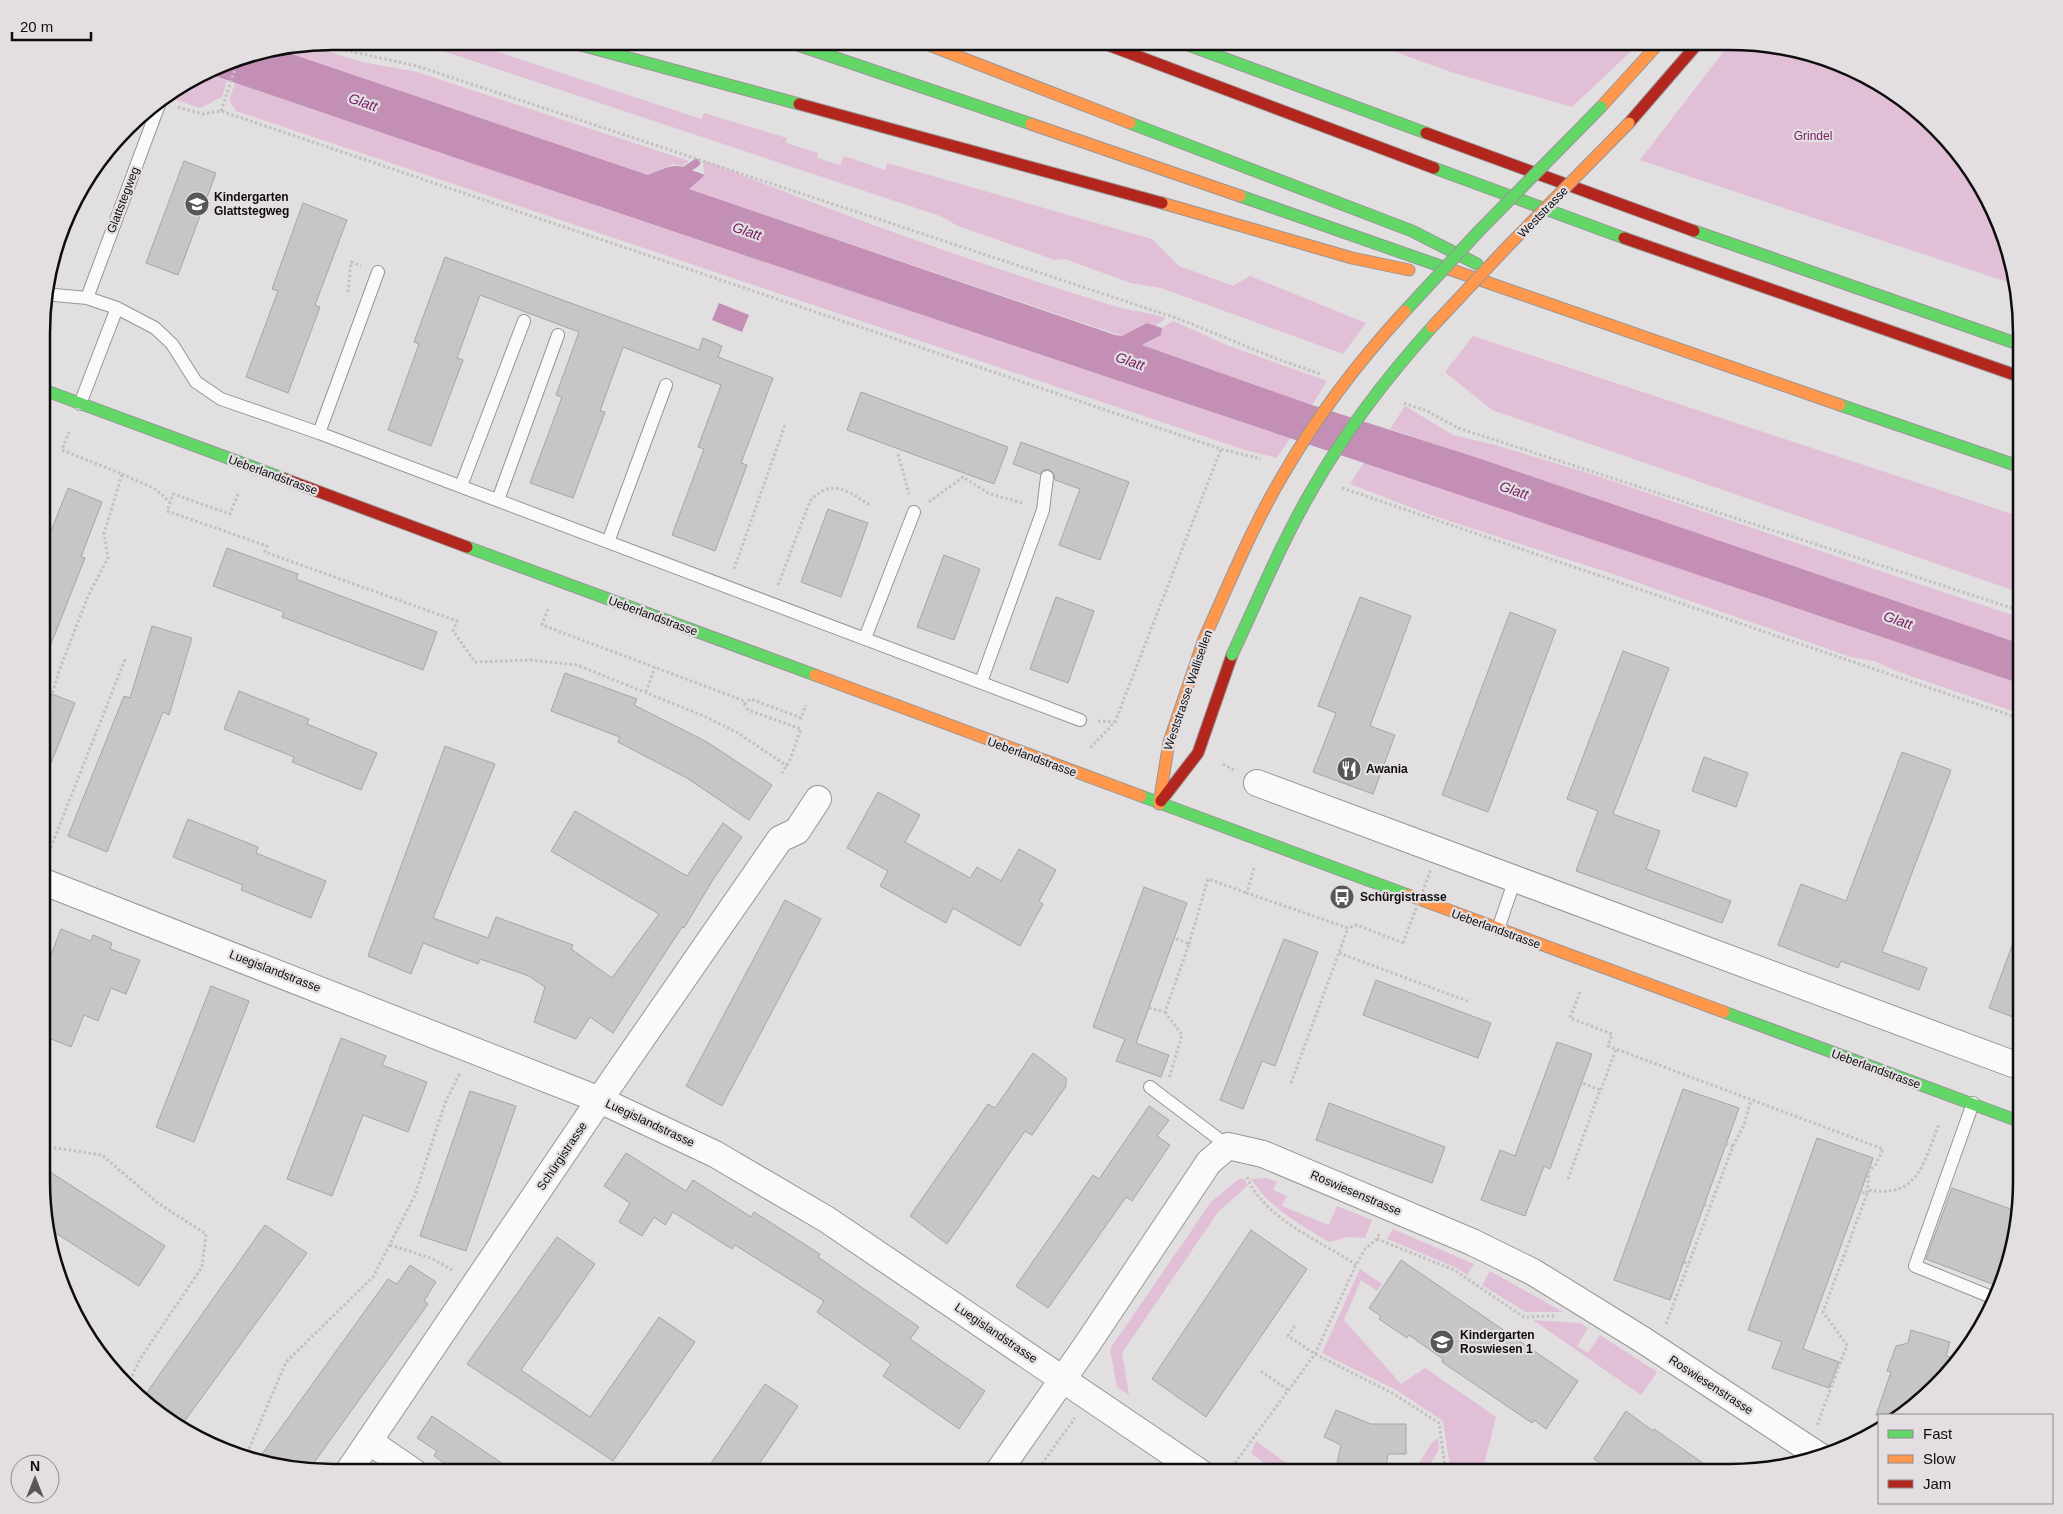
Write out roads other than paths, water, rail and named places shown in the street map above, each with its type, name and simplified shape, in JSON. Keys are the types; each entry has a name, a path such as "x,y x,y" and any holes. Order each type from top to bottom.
{"main road":[{"path":"599,50 1210,216 1352,258 1507,290"},
{"path":"810,50 1249,199 2013,465"},
{"path":"942,50 1412,231 1578,315"},
{"path":"1121,50 1321,127 1587,225 2013,373"},
{"path":"1201,50 1596,197 2013,342"},
{"name":"Weststrasse Wallisellen","path":"1159,804 1169,742 1204,639 1247,544 1296,454 1355,371 1409,305 1601,107 1653,50"},
{"name":"Weststrasse","path":"1159,804 1198,753 1232,655 1275,560 1324,469 1387,382 1437,321 1629,123 1692,50"},
{"name":"Ueberlandstrasse","path":"50,392 1249,838 2013,1119"}],"street":[{"path":"1257,783 2013,1064"},
{"name":"Schürgistrasse","path":"354,1464 600,1100 780,839 797,830 818,799"},
{"name":"Luegislandstrasse","path":"50,874 600,1100 715,1154 826,1219 1189,1464"},
{"path":"1004,1464 1064,1378 1209,1162 1228,1146"},
{"name":"Roswiesenstrasse","path":"1228,1146 1263,1154 1472,1242 1533,1272 1643,1340 1812,1451"},
{"path":"370,1442 402,1464"}],"lane":[{"name":"Glattstegweg","path":"87,298 156,112"},
{"path":"319,433 378,272"},
{"path":"52,295 87,298 117,308 155,328 172,344 196,382 221,399 461,486 1080,720"},
{"path":"80,404 117,308"},
{"path":"461,486 524,321"},
{"path":"498,500 558,335"},
{"path":"608,542 666,385"},
{"path":"981,682 1043,510 1047,477"},
{"path":"865,638 914,512"},
{"path":"1498,929 1515,879"},
{"path":"1150,1087 1228,1146"},
{"path":"1973,1103 1915,1266 1988,1296"}],"water":[{"name":"Glatt","path":"289,53 648,175 671,166 688,169 705,175 689,189 1115,335 1122,336 1147,323 1162,328 1161,335 1142,345 1312,405 1478,458 2013,641 2013,681 1567,531 215,76 242,65"},
{"path":"719,303 749,315 742,332 712,320"}],"waterway":[{"path":"681,173 696,163"}],"place":[{"name":"Kindergarten Glattstegweg","path":"197,204"},
{"name":"Awania","path":"1349,769"},
{"name":"Schürgistrasse","path":"1342,897"},
{"name":"Kindergarten Roswiesen 1","path":"1442,1342"}],"park label":[{"name":"Grindel","path":"1813,136"}]}
